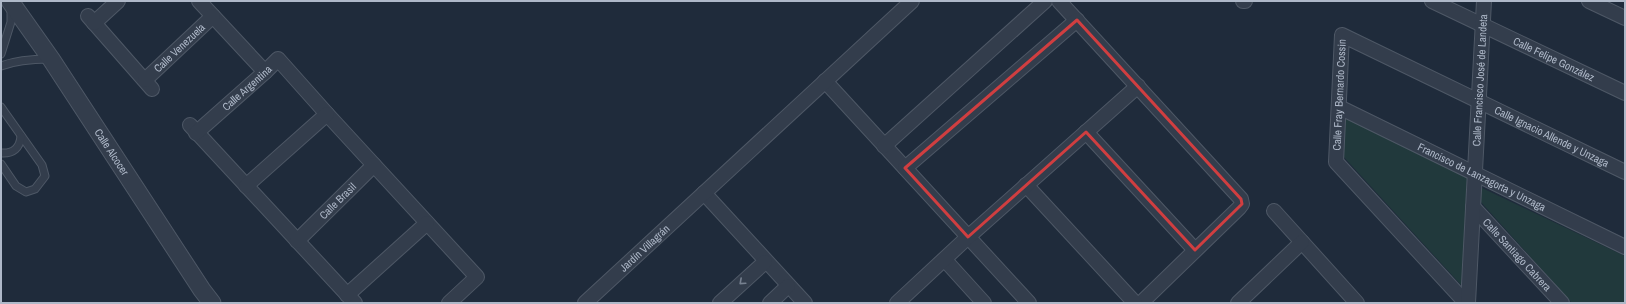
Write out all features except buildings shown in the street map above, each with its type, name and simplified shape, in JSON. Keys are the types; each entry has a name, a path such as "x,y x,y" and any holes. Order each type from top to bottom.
{"street":[{"name":"Calle Venezuela","path":"118,1 91,19 149,84 213,16"},
{"name":"Calle Venezuela","path":"199,1 265,72"},
{"name":"Jardín Villagrán","path":"585,303 912,1"},
{"path":"884,146 1045,1"},
{"path":"1059,1 1241,199 1242,204 1239,208 1142,303"},
{"name":"Calle Felipe González","path":"1432,1 1625,93"},
{"name":"Calle Francisco José de Landeta","path":"1462,301 1473,207 1484,1"},
{"path":"1589,1 1625,18"},
{"name":"Calle Alcocer","path":"11,2 51,59 206,299"},
{"path":"904,168 1077,20"},
{"name":"Calle Fray Bernardo Cossin","path":"1462,301 1336,162 1342,35 1478,102"},
{"name":"Calle Argentina","path":"297,241 193,129 265,72 278,59 374,165"},
{"path":"825,82 1029,303"},
{"path":"897,303 968,237 1138,86"},
{"name":"Calle Ignacio Allende y Unzaga","path":"1478,102 1625,172"},
{"name":"Francisco de Lanzagorta y Unzaga","path":"1339,107 1625,247"},
{"path":"246,186 327,114"},
{"path":"1086,132 1195,250"},
{"path":"374,165 477,277 449,303"},
{"name":"Calle Brasil","path":"297,241 374,165"},
{"path":"1026,185 1135,303"},
{"path":"704,193 805,303"},
{"name":"Calle Santiago Cabrera","path":"1473,207 1562,303"},
{"path":"1274,211 1357,303"},
{"path":"297,241 351,299 427,222"},
{"path":"1238,303 1302,242"},
{"path":"945,260 984,303"},
{"path":"720,303 766,262"},
{"path":"770,303 788,286"}],"lane":[{"path":"1,54 11,22 11,2"},
{"path":"1,66 13,61 51,59"},
{"path":"1,106 42,165 45,176 35,189 26,192 16,186 1,164"},
{"path":"1,153 9,154 16,150 21,136"}],"highlighted area":[{"path":"1077,20 1241,199 1242,204 1195,250 1086,132 968,237 905,168"}],"green space":[{"path":"1345,117 1467,177 1462,286 1342,155"},
{"path":"1480,187 1625,256 1625,303 1572,303 1480,201"}]}
